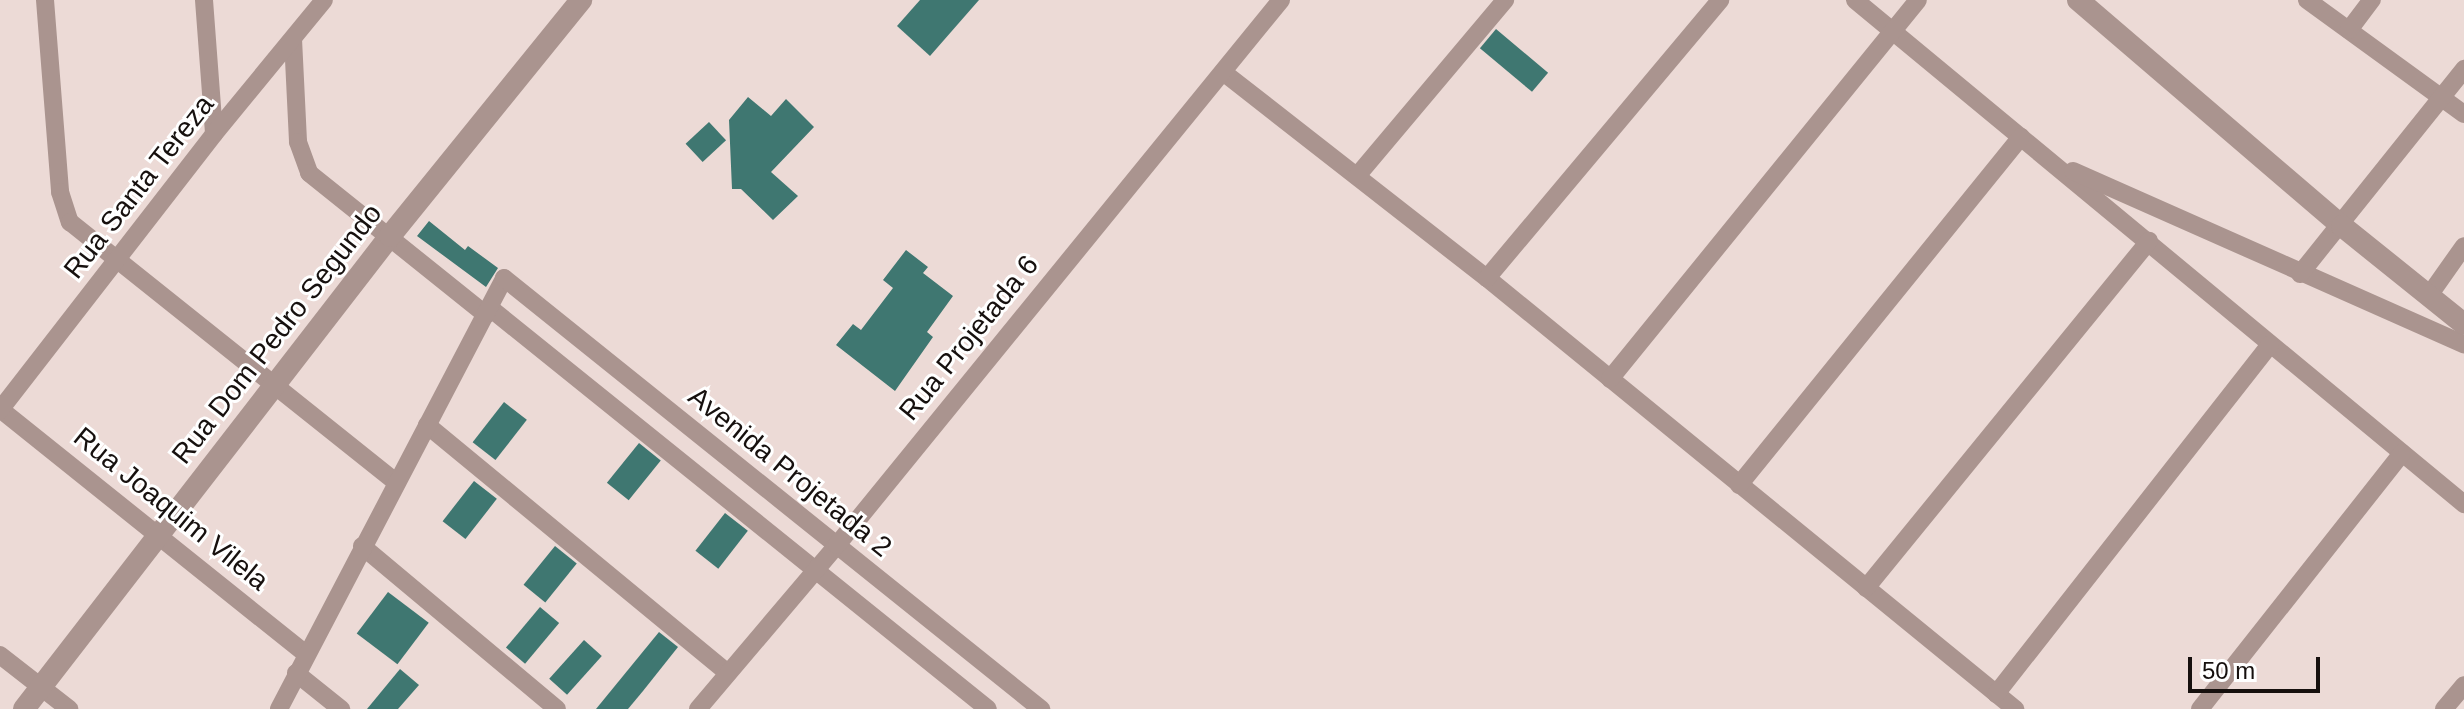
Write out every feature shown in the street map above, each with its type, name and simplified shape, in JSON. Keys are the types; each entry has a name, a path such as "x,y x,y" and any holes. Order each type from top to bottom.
{"street":[{"path":"45,0 63,210 70,222 397,483"},
{"path":"204,0 214,134"},
{"name":"Rua Santa Tereza","path":"0,410 214,134 324,0"},
{"name":"Rua Dom Pedro Segundo","path":"24,709 390,236 581,0"},
{"name":"Rua Projetada 6","path":"698,709 837,545 1281,0"},
{"path":"1357,176 1505,0"},
{"path":"1487,278 1720,0"},
{"path":"1855,0 2464,504"},
{"path":"1610,379 1918,0"},
{"path":"2078,0 2342,226 2464,324"},
{"path":"2307,0 2464,114"},
{"path":"2349,30 2372,0"},
{"path":"293,39 301,160 309,173 488,311 988,709"},
{"path":"2300,274 2342,226 2464,69"},
{"path":"1223,72 1487,278 2015,709"},
{"path":"1739,485 2021,137"},
{"path":"2048,160 2464,344"},
{"path":"1866,588 2149,241"},
{"path":"2428,297 2464,246"},
{"name":"Avenida Projetada 2","path":"488,311 504,278 1041,709"},
{"path":"279,709 488,311"},
{"path":"1996,694 2270,344"},
{"name":"Rua Joaquim Vilela","path":"0,410 306,654"},
{"path":"427,425 728,673"},
{"path":"2200,709 2402,453"},
{"path":"362,546 557,709"},
{"path":"0,655 69,709"},
{"path":"296,673 341,709"},
{"path":"2444,709 2464,685"}],"building":[{"path":"920,0 979,0 930,56 897,26"},
{"path":"1496,29 1548,73 1532,92 1480,48"},
{"path":"748,97 771,116 786,99 814,127 771,172 798,196 773,220 741,189 732,189 729,120"},
{"path":"709,122 726,140 703,162 686,144"},
{"path":"429,221 465,250 468,246 498,268 486,287 417,236"},
{"path":"906,250 928,267 923,273 953,296 927,332 933,337 895,391 836,345 853,324 861,330 893,288 883,280"},
{"path":"504,402 527,420 495,460 473,442"},
{"path":"639,443 661,461 629,500 607,483"},
{"path":"474,481 497,499 465,539 443,521"},
{"path":"725,513 748,531 718,569 695,551"},
{"path":"555,546 577,564 545,602 524,585"},
{"path":"388,592 429,623 397,664 357,634"},
{"path":"540,607 559,623 525,664 506,648"},
{"path":"659,632 678,647 643,691 628,709 596,709"},
{"path":"584,640 602,656 567,695 549,679"},
{"path":"400,669 419,685 398,709 367,709"}]}
